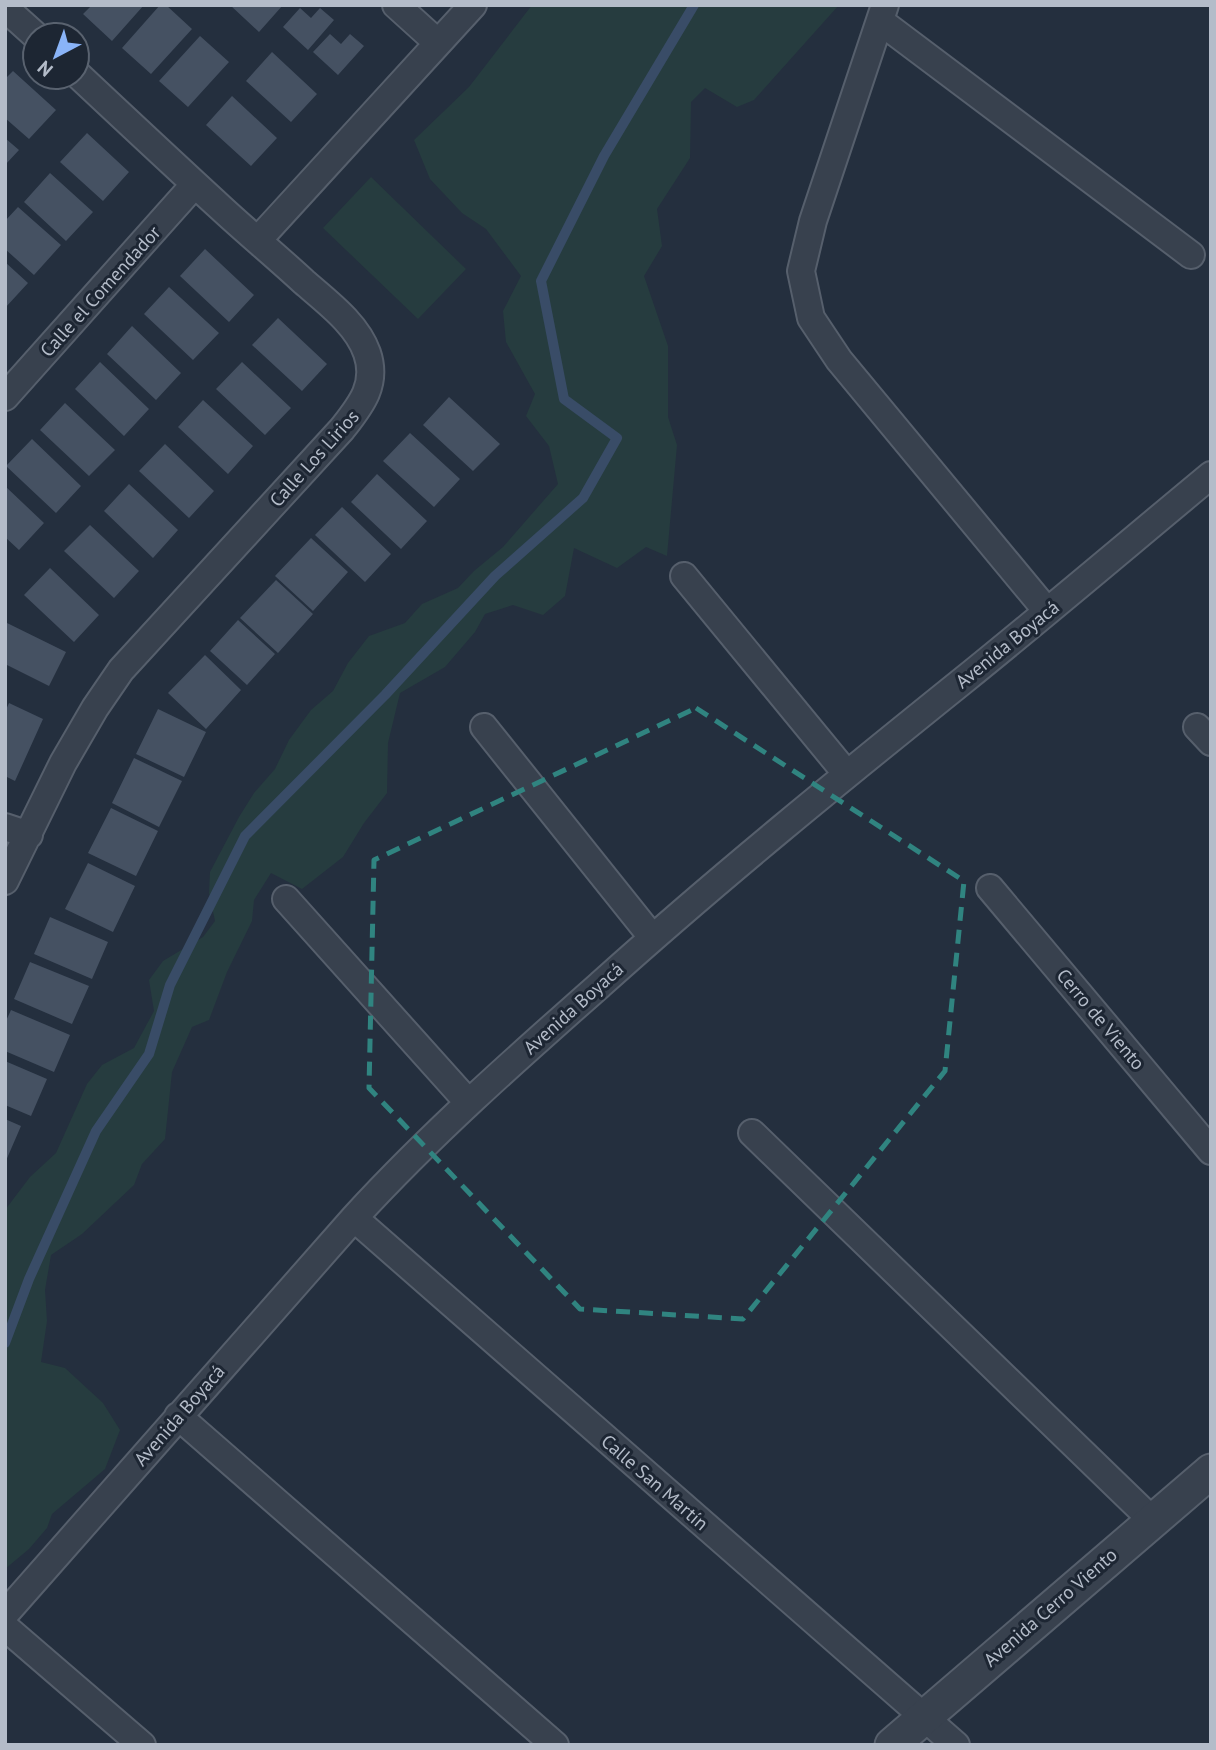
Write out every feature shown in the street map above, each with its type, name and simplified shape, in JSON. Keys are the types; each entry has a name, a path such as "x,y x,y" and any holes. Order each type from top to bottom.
{"street":[{"path":"396,5 438,43"},
{"path":"258,240 473,5"},
{"path":"5,8 21,22"},
{"path":"1047,611 839,360 811,318 801,271 813,220 882,13 1191,255"},
{"name":"Calle Los Lirios","path":"5,881 17,831 121,670 342,429 369,389 371,373 366,353 356,334 335,309 91,87"},
{"name":"Calle el Comendador","path":"5,397 195,184"},
{"name":"Avenida Boyacá","path":"5,1614 405,1161 652,937 846,773 1211,475"},
{"path":"684,576 846,773"},
{"path":"484,727 652,937"},
{"name":"Cerro de Viento","path":"990,887 1211,1151"},
{"path":"286,899 468,1102"},
{"path":"752,1133 1151,1519"},
{"name":"Calle San Martín","path":"354,1218 957,1745"},
{"path":"178,1416 555,1745"},
{"name":"Avenida Cerro Viento","path":"891,1745 1151,1519 1211,1471"},
{"path":"5,1627 142,1745"}],"highlighted area":[{"path":"696,708 964,881 945,1071 743,1319 580,1309 369,1088 374,860"}],"green space":[{"path":"532,5 839,5 754,100 737,107 705,88 691,102 690,158 657,209 662,246 644,276 668,346 668,417 677,445 667,556 646,547 617,568 574,548 565,596 543,615 513,605 485,614 475,632 445,667 400,693 388,743 387,793 343,857 302,889 271,873 254,900 252,921 227,972 209,1020 192,1027 172,1072 165,1139 142,1164 134,1185 82,1234 51,1255 45,1290 47,1321 41,1362 65,1368 103,1403 120,1430 105,1469 52,1514 47,1528 29,1549 5,1569 5,1210 30,1177 56,1153 87,1084 102,1065 134,1048 154,1011 149,980 163,961 203,937 215,921 209,893 210,872 239,817 254,793 275,769 289,740 311,710 333,691 348,663 369,636 405,623 422,604 458,588 503,547 558,484 549,446 526,416 535,394 506,342 503,311 521,276 486,229 462,213 430,179 414,140 469,87"},
{"path":"371,177 466,269 418,319 323,228"}],"building":[{"path":"92,5 144,5 112,41 83,14"},
{"path":"160,5 166,5 192,29 151,74 122,48"},
{"path":"230,5 283,5 259,32"},
{"path":"300,8 311,18 320,8 334,20 308,50 283,27"},
{"path":"330,34 341,44 350,34 364,46 338,75 313,52"},
{"path":"200,36 229,62 188,107 159,81"},
{"path":"272,52 317,94 291,122 246,81"},
{"path":"13,71 21,78 21,91 35,91 56,110 29,139 5,118 5,79"},
{"path":"232,96 277,138 251,166 206,125"},
{"path":"87,133 129,172 103,201 60,162"},
{"path":"5,138 19,150 5,165"},
{"path":"50,173 93,212 66,241 24,202"},
{"path":"18,207 61,245 34,275 5,249 5,221"},
{"path":"205,249 254,295 229,322 180,276"},
{"path":"5,262 28,283 5,308"},
{"path":"169,287 219,333 193,360 144,314"},
{"path":"278,318 327,364 302,391 252,345"},
{"path":"132,326 181,373 156,400 107,354"},
{"path":"100,362 149,409 124,436 75,389"},
{"path":"242,362 291,408 265,435 216,389"},
{"path":"449,397 500,444 473,471 423,425"},
{"path":"203,400 253,446 228,474 178,427"},
{"path":"65,403 115,450 89,476 40,430"},
{"path":"410,433 460,479 434,507 383,461"},
{"path":"32,439 81,486 56,513 6,466"},
{"path":"165,444 214,491 189,518 139,471"},
{"path":"377,474 427,521 401,549 351,502"},
{"path":"129,484 178,530 153,558 104,511"},
{"path":"5,486 44,523 19,550 5,537"},
{"path":"342,507 391,554 365,582 315,535"},
{"path":"90,525 139,571 114,598 64,551"},
{"path":"311,538 348,572 313,611 275,576"},
{"path":"50,568 99,615 74,642 24,595"},
{"path":"276,580 313,614 278,653 240,618"},
{"path":"238,620 275,654 247,685 210,651"},
{"path":"5,622 66,652 49,686 5,664"},
{"path":"205,655 241,690 206,729 168,693"},
{"path":"9,703 43,719 15,781 5,776 5,712"},
{"path":"158,709 206,732 184,777 136,754"},
{"path":"134,758 182,781 159,827 112,803"},
{"path":"111,808 158,831 136,876 88,853"},
{"path":"88,863 135,886 113,932 65,909"},
{"path":"50,917 108,942 92,979 34,954"},
{"path":"30,962 89,986 72,1024 14,999"},
{"path":"11,1010 70,1035 54,1072 5,1051 5,1023"},
{"path":"5,1061 47,1079 31,1116 5,1105"},
{"path":"5,1119 21,1126 5,1163"}],"waterway":[{"path":"5,1343 29,1279 96,1131 149,1054 170,985 245,836 385,695 495,576 583,498 617,438 564,399 541,281 604,156 694,5"}]}
